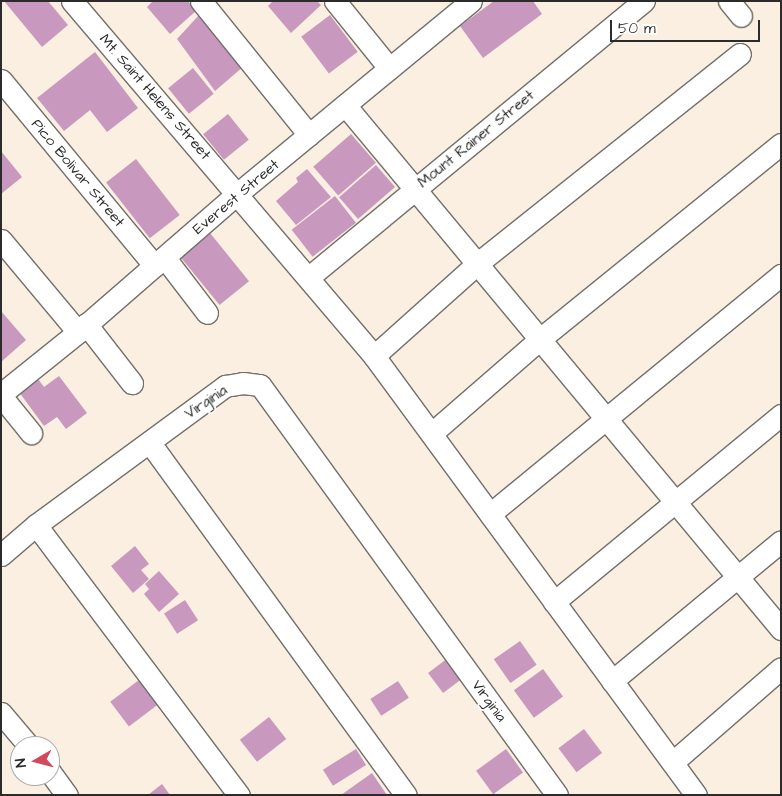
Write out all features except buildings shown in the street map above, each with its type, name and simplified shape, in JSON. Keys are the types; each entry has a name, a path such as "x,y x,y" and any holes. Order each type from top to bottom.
{"street":[{"name":"Mt. Saint Helens Street","path":"72,1 309,277 374,356 612,681 674,762 696,795"},
{"path":"201,1 310,135"},
{"path":"335,1 389,68"},
{"name":"Everest Street","path":"1,395 160,262 237,194 471,1"},
{"name":"Mount Rainer Street","path":"309,277 644,1"},
{"path":"374,356 478,264 740,54"},
{"name":"Pico Bolivar Street","path":"1,80 207,313"},
{"path":"345,105 781,629"},
{"path":"432,433 540,339 781,144"},
{"path":"1,240 132,383"},
{"path":"490,514 781,275"},
{"name":"Virginia","path":"150,444 225,386 243,383 260,385 557,795"},
{"path":"1,395 31,433"},
{"path":"554,602 781,415"},
{"path":"1,555 36,525 150,444 406,795"},
{"path":"36,525 239,795"},
{"path":"612,681 781,541"},
{"path":"674,762 781,668"},
{"path":"1,713 21,736"}]}
